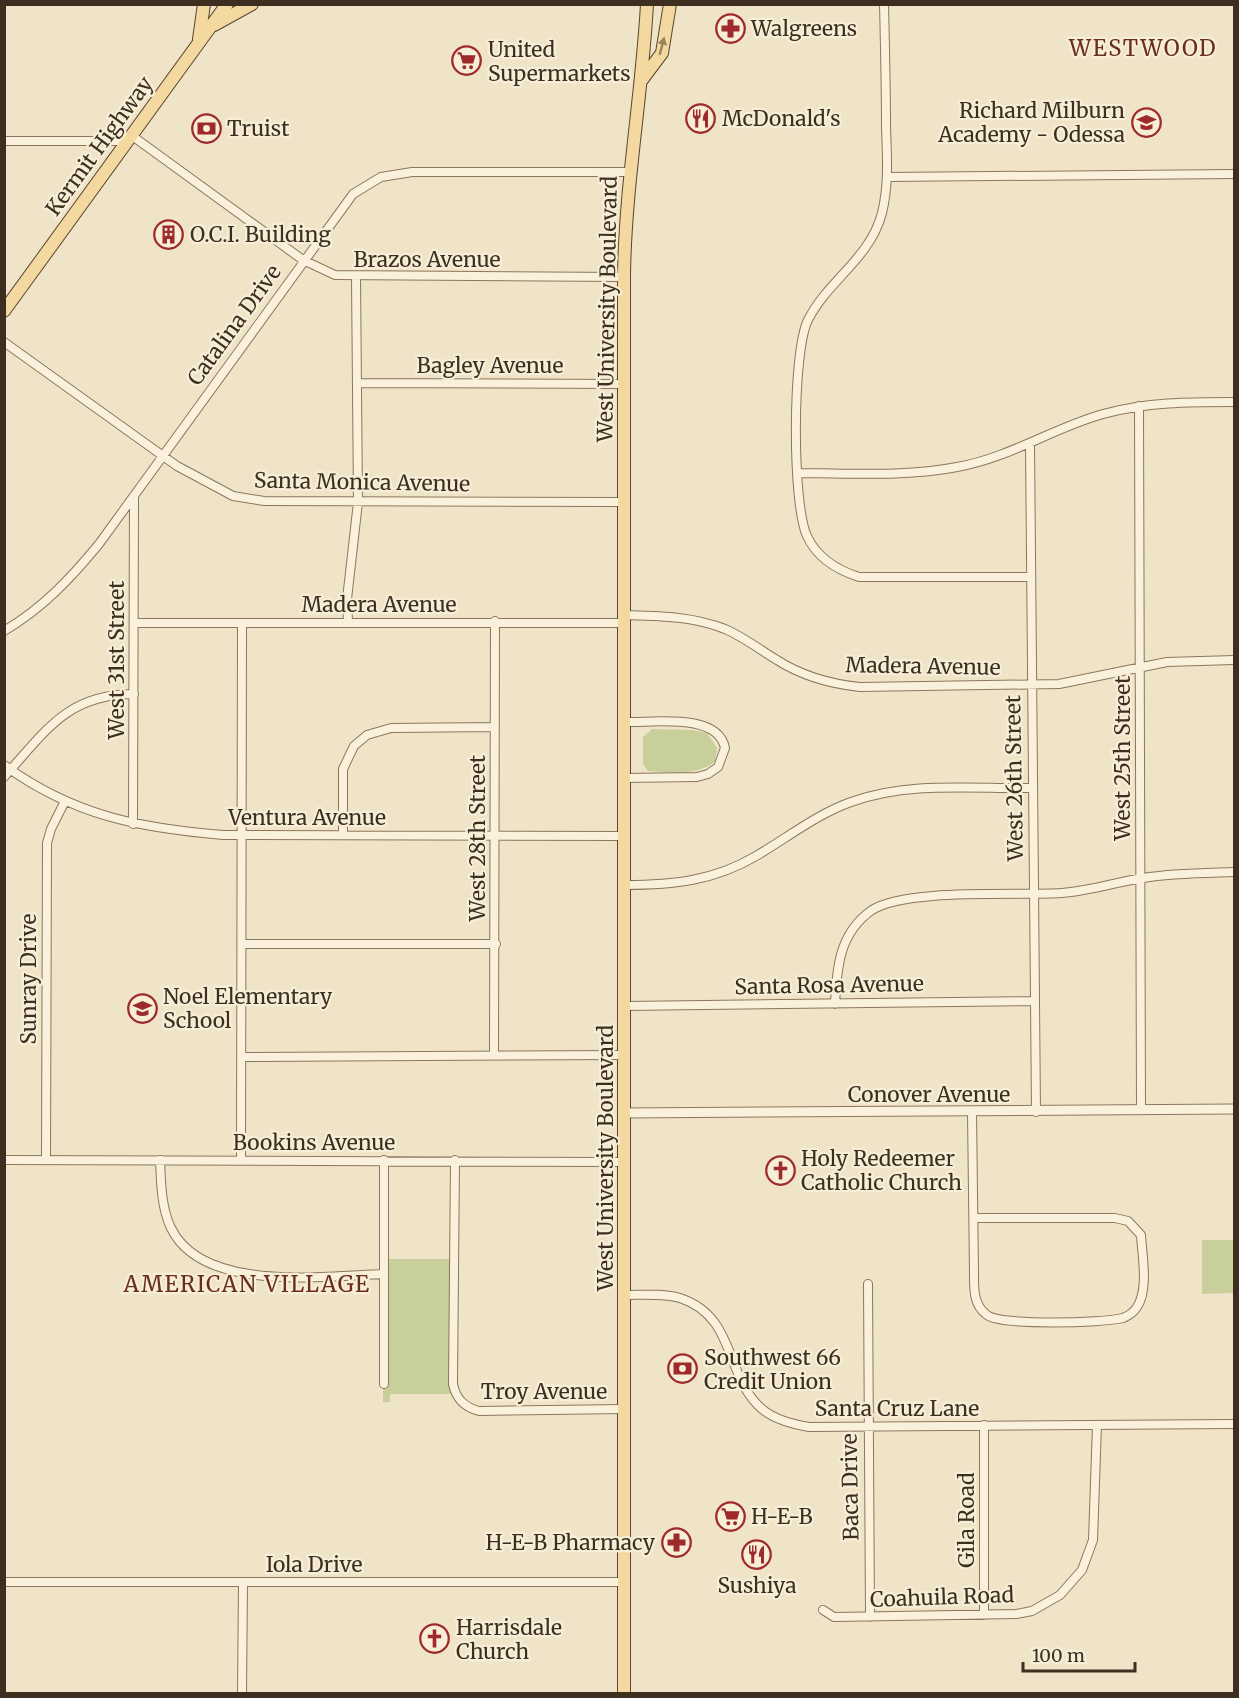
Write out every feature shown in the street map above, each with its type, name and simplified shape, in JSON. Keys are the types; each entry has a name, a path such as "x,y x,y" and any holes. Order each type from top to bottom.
{"main road":[{"path":"199,41 204,4"},
{"name":"Kermit Highway","path":"4,311 227,4"},
{"path":"211,27 252,4"},
{"name":"West University Boulevard","path":"624,1694 624,277 630,172 641,82 647,4"},
{"path":"641,82 662,53 670,4"}],"street":[{"path":"884,4 887,177 882,214 863,254 816,306 800,340 797,364 800,514 808,538 822,557 846,573 883,579 1031,577"},
{"path":"4,141 129,138"},
{"name":"Brazos Avenue","path":"129,138 321,271 356,277 624,277"},
{"name":"Catalina Drive","path":"4,631 27,617 67,583 134,497 349,197 366,184 388,175 412,171 630,172"},
{"path":"887,177 1234,174"},
{"path":"348,622 347,599 358,502 356,277"},
{"name":"Santa Monica Avenue","path":"4,342 200,480 240,498 264,501 358,502 623,502"},
{"name":"Bagley Avenue","path":"357,383 624,384"},
{"path":"798,473 939,470 964,466 1030,444 1060,429 1102,414 1139,406 1234,402"},
{"name":"West 25th Street","path":"1139,406 1141,1110"},
{"name":"West 26th Street","path":"1030,444 1030,686 1036,1112"},
{"name":"West 31st Street","path":"133,824 134,497"},
{"name":"Madera Avenue","path":"134,623 495,621 673,617 714,626 739,636 796,670 839,684 872,687 1030,686 1084,681 1167,662 1234,660"},
{"name":"West 28th Street","path":"494,1055 495,621"},
{"path":"242,623 242,1160"},
{"path":"4,777 8,768 50,726 75,705 105,695 134,694"},
{"path":"624,723 701,724 717,732 725,748 718,767 702,776 624,778"},
{"path":"343,835 344,769 354,746 367,735 391,728 495,727"},
{"name":"Ventura Avenue","path":"8,768 65,801 133,824 160,830 242,835 624,836"},
{"path":"624,885 667,885 699,881 729,870 818,817 851,802 886,792 921,789 1033,788"},
{"name":"Sunray Drive","path":"46,1160 47,843 51,829 65,801"},
{"path":"835,1004 840,951 853,927 874,909 893,901 914,897 1034,895 1091,889 1141,878 1234,872"},
{"path":"242,944 495,944"},
{"name":"Santa Rosa Avenue","path":"624,1006 1035,1000"},
{"path":"241,1057 624,1055"},
{"name":"Conover Avenue","path":"625,1113 1234,1109"},
{"path":"972,1112 975,1295 981,1309 998,1321 1091,1321 1129,1316 1141,1299 1141,1235 1128,1221 1115,1218 974,1218"},
{"name":"Bookins Avenue","path":"4,1160 624,1162"},
{"path":"160,1160 163,1200 170,1227 183,1245 206,1263 223,1270 261,1274 384,1274"},
{"path":"384,1160 384,1384"},
{"name":"Troy Avenue","path":"455,1160 453,1384 459,1399 466,1406 478,1411 625,1409"},
{"name":"Baca Drive","path":"868,1284 867,1427 870,1617"},
{"name":"Santa Cruz Lane","path":"625,1295 676,1297 706,1313 728,1342 744,1385 755,1401 771,1415 809,1427 1234,1424"},
{"name":"Gila Road","path":"984,1425 984,1615"},
{"name":"Coahuila Road","path":"822,1610 834,1617 984,1615 1016,1614 1047,1604 1066,1589 1082,1570 1091,1548 1095,1523 1097,1425"},
{"name":"Iola Drive","path":"4,1582 624,1582"},
{"path":"242,1694 243,1582"}],"green space":[{"path":"652,729 692,730 707,733 717,748 715,761 709,766 692,771 674,773 648,771 643,764 643,737"},
{"path":"1202,1240 1234,1240 1234,1293 1202,1294"},
{"path":"384,1259 454,1259 455,1394 390,1394 390,1402 383,1402"}],"place":[{"name":"Walgreens","path":"730,28"},
{"name":"United Supermarkets","path":"467,61"},
{"name":"McDonald's","path":"701,118"},
{"name":"Richard Milburn Academy - Odessa","path":"1146,122"},
{"name":"Truist","path":"206,128"},
{"name":"O.C.I. Building","path":"169,234"},
{"name":"Noel Elementary School","path":"142,1008"},
{"name":"Holy Redeemer Catholic Church","path":"780,1170"},
{"name":"Southwest 66 Credit Union","path":"683,1369"},
{"name":"H-E-B","path":"730,1516"},
{"name":"H-E-B Pharmacy","path":"676,1542"},
{"name":"Sushiya","path":"757,1554"},
{"name":"Harrisdale Church","path":"435,1639"}],"district":[{"name":"WESTWOOD","path":"1143,48"},
{"name":"AMERICAN VILLAGE","path":"247,1284"}]}
